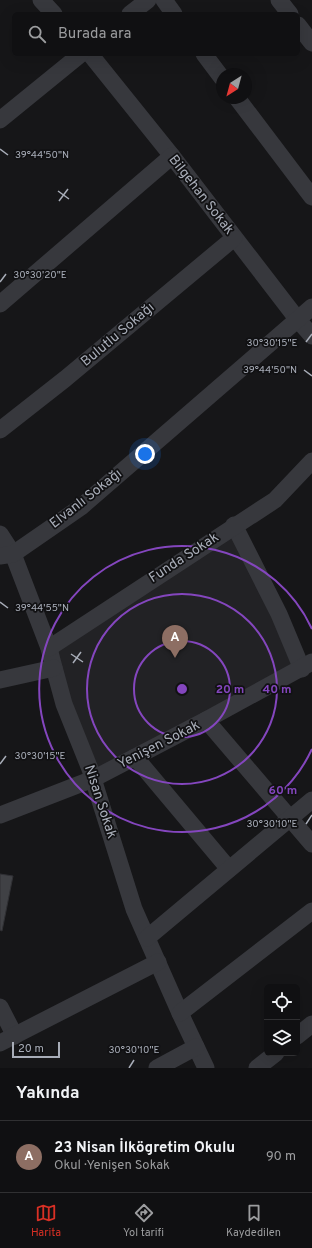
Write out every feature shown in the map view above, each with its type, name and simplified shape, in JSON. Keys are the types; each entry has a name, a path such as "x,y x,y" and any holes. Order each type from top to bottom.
{"street":[{"path":"41,0 52,12"},
{"path":"133,12 148,0"},
{"path":"164,0 173,12"},
{"path":"279,0 288,12"},
{"path":"300,28 312,43"},
{"path":"0,120 79,56"},
{"name":"Bilgehan Sokak","path":"92,56 172,156 234,238 312,336"},
{"path":"206,56 216,70"},
{"path":"242,104 312,197"},
{"path":"0,304 172,156"},
{"name":"Bulutlu Sokağı","path":"0,430 65,379 234,238"},
{"name":"Elvanlı Sokağı","path":"6,555 81,507 312,307"},
{"name":"Funda Sokak","path":"49,648 275,500 311,463"},
{"path":"234,526 307,665"},
{"name":"Nisan Sokak","path":"0,534 6,555 49,648 64,704 93,779 134,909 206,1068"},
{"name":"Yenişen Sokak","path":"0,815 93,779 307,665"},
{"path":"0,680 54,668"},
{"path":"206,720 312,844"},
{"path":"135,757 229,869"},
{"path":"147,938 312,800"},
{"path":"180,1013 312,911"},
{"path":"0,1007 7,1039 158,962"},
{"path":"300,1034 312,1024"},
{"path":"157,1068 196,1048"},
{"path":"257,1068 276,1059"}],"shaded area":[{"path":"234,525 302,669 93,779 49,648"}],"building":[{"path":"0,874 13,876 2,931 0,930"}],"place":[{"name":"23 Nisan İlkögretim Okulu","path":"175,658"}]}
